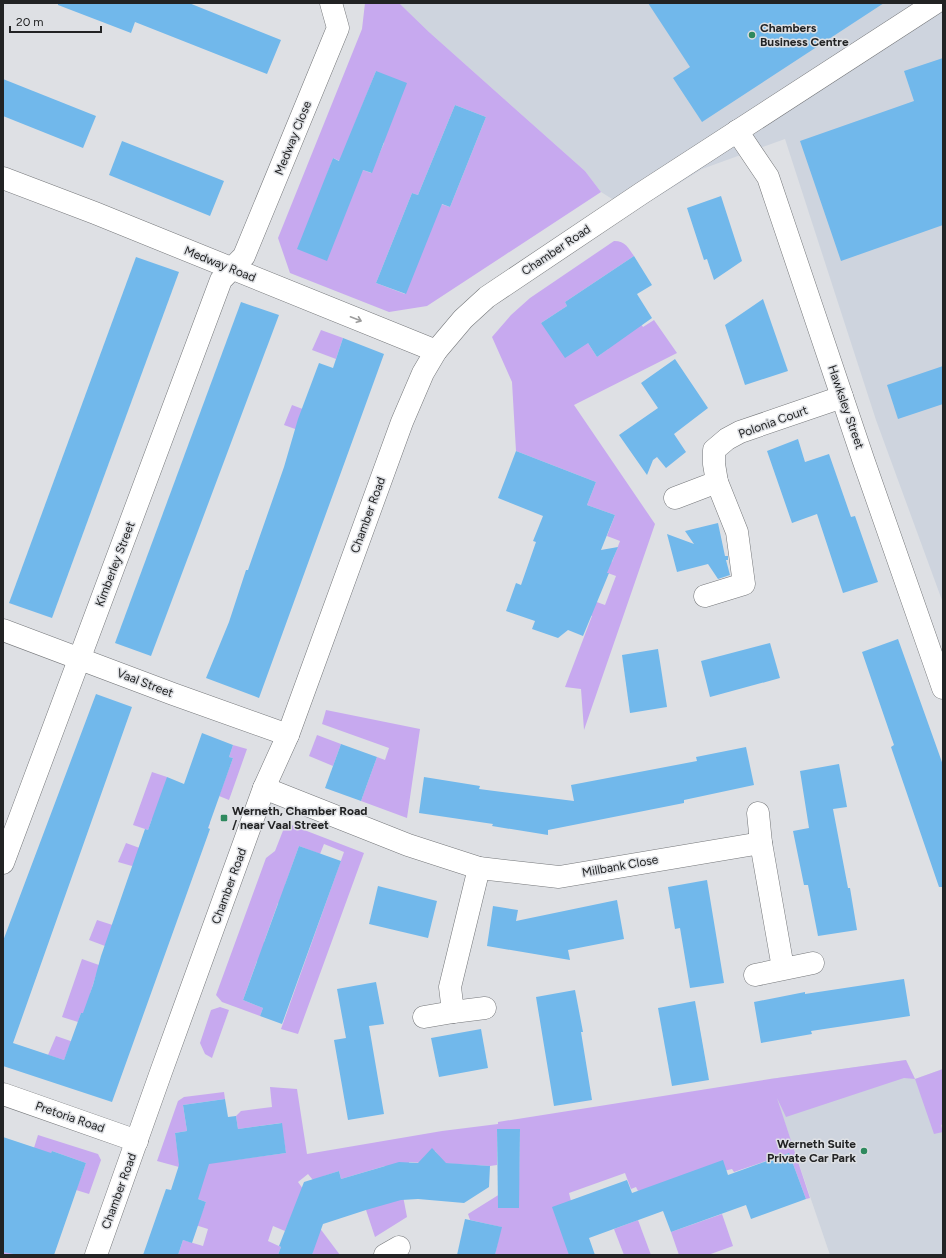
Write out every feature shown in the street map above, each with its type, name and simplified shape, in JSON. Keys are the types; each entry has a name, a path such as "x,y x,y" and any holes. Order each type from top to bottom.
{"street":[{"name":"Medway Close","path":"233,269 244,256 338,28 331,3"},
{"name":"Chamber Road","path":"96,1255 160,1072 264,788 288,735 402,422 423,374 436,351 463,319 487,297 622,206 935,3"},
{"name":"Hawksley Street","path":"737,131 768,177 842,397 943,688"},
{"name":"Medway Road","path":"3,178 436,351"},
{"name":"Kimberley Street","path":"3,863 221,280 233,269"},
{"name":"Polonia Court","path":"705,596 744,584 737,532 717,482 714,464 714,450 727,439 740,432 842,397"},
{"path":"675,498 717,482"},
{"name":"Vaal Street","path":"3,630 173,694 288,735"},
{"name":"Millbank Close","path":"264,788 408,845 479,868 559,877 761,843"},
{"path":"758,813 761,843 783,968"},
{"path":"453,1012 450,987 479,868"},
{"path":"755,974 812,963"},
{"path":"424,1018 453,1012 485,1008"},
{"name":"Pretoria Road","path":"3,1094 137,1141"}],"shaded area":[{"path":"365,3 399,3 429,32 585,171 601,192 427,306 389,312 290,273 278,238 362,29","holes":["376,71 384,143 371,173 363,170 322,188 333,158 340,161","455,105 486,117 450,207 441,204 405,294 376,283 412,193 418,195"]},
{"path":"399,3 943,3 943,603 876,420 785,139 702,169 633,212 601,192 585,171 429,32"},
{"path":"614,241 624,244 634,256 565,302 567,306 541,323 588,343 597,357 608,349 596,331 630,308 643,327 654,320 677,353 574,405 655,524 584,730 581,689 565,687 592,616 578,611 583,597 605,605 616,576 594,568 612,562 620,541 607,536 615,515 587,505 596,482 516,451 512,382 492,337 511,315 530,298"},
{"path":"321,330 343,338 336,359 312,350"},
{"path":"292,405 316,414 309,434 284,425"},
{"path":"326,710 420,729 407,818 361,801 377,757 385,760 389,748 322,724"},
{"path":"317,735 341,744 333,766 309,756"},
{"path":"233,745 247,749 229,800 219,796 233,758 229,757"},
{"path":"152,772 167,777 171,809 210,823 208,828 166,824 152,819 148,830 133,825"},
{"path":"286,823 364,853 298,1034 281,1029 344,852 324,844 320,854 299,846 285,885 305,893 299,910 278,903 264,942 284,950 277,968 257,961 243,1000 263,1008 260,1016 222,1002 216,995 266,858 275,851"},
{"path":"126,843 156,854 132,866 118,862"},
{"path":"97,920 128,930 105,946 89,940"},
{"path":"82,959 113,970 96,975 90,994 96,1018 81,1013 78,1022 62,1017"},
{"path":"220,1007 229,1010 212,1058 205,1054 200,1043 211,1010"},
{"path":"56,1036 85,1046 82,1055 68,1050 64,1060 48,1055"},
{"name":"Werneth Suite Private Car Park","path":"906,1060 915,1079 943,1069 943,1255 830,1255 770,1079"},
{"path":"906,1060 915,1079 904,1078 786,1117 777,1098 810,1198 806,1199 789,1153 734,1172 732,1169 638,1191 636,1187 631,1189 625,1173 569,1193 571,1201 569,1255 495,1255 501,1227 470,1220 468,1214 519,1182 520,1129 497,1129 497,1165 490,1166 439,1163 439,1156 435,1151 429,1152 424,1157 423,1163 409,1162 407,1194 403,1196 407,1217 375,1237 366,1210 385,1166 341,1179 339,1171 324,1176 326,1196 308,1174 298,1182 303,1189 285,1231 273,1226 268,1241 281,1247 278,1255 178,1255 183,1240 203,1246 208,1229 189,1223 201,1215 206,1202 198,1199 179,1167 157,1161 178,1101 184,1097 224,1092 225,1099 183,1105 187,1131 175,1133 179,1161 227,1161 286,1153 281,1123 238,1129 236,1116 241,1111 272,1107 270,1087 297,1089 307,1154 770,1079"},
{"path":"943,1069 943,1124 941,1125 943,1132 934,1134 915,1079"},
{"path":"38,1135 98,1154 101,1160 89,1194 76,1190 86,1163 52,1151 15,1255 3,1255 3,1198 33,1151"},
{"path":"722,1214 733,1246 708,1255 679,1255 671,1232"},
{"path":"638,1220 651,1255 624,1255 614,1229"},
{"path":"319,1227 340,1255 312,1255"}],"building":[{"path":"58,3 189,3 281,40 267,74 135,22 131,33 58,5"},
{"name":"Chambers Business Centre","path":"648,3 884,3 702,122 673,78 690,67"},
{"path":"943,58 943,225 841,261 800,141 914,101 904,71"},
{"path":"376,71 407,83 372,173 363,170 327,261 297,249 333,158 339,161"},
{"path":"3,79 96,116 83,148 3,116"},
{"path":"455,105 486,117 450,207 442,204 406,294 376,283 412,193 418,195"},
{"path":"122,141 224,181 210,216 109,175"},
{"path":"721,196 742,261 714,280 707,259 704,260 687,208"},
{"path":"634,256 652,285 637,294 652,318 597,357 588,343 565,358 541,323 567,306 565,302"},
{"path":"136,257 179,272 52,618 9,603"},
{"path":"763,299 788,371 745,385 725,325"},
{"path":"241,302 279,315 151,656 115,643"},
{"path":"343,338 384,354 259,698 206,678 229,622 246,570 248,570 284,467 298,419 319,363 333,368"},
{"path":"675,359 708,408 674,434 686,452 666,468 657,457 653,460 647,475 619,435 658,408 641,383"},
{"path":"943,366 943,404 898,419 887,385"},
{"path":"798,439 805,462 829,454 851,517 855,516 878,582 843,593 817,514 792,523 767,451"},
{"path":"516,451 596,482 587,505 615,515 601,550 618,547 583,636 568,630 558,638 532,629 535,621 506,611 516,583 521,585 536,542 533,541 543,516 498,498"},
{"path":"718,523 725,556 728,556 728,560 726,560 730,575 718,579 708,564 677,572 667,534 694,544 685,531"},
{"path":"898,639 943,765 943,887 939,887 891,747 894,745 862,652"},
{"path":"770,643 780,678 710,697 701,661"},
{"path":"658,649 667,707 630,713 622,655"},
{"path":"96,694 132,707 13,1043 64,1060 93,985 101,956 145,829 148,830 167,777 184,784 202,733 233,745 229,757 233,758 208,828 210,829 112,1102 3,1066 3,941"},
{"path":"341,744 377,757 361,801 325,788"},
{"path":"746,747 754,785 684,800 684,803 548,830 548,835 492,826 493,824 419,813 424,777 480,786 479,789 574,801 571,785 697,761 696,757"},
{"path":"839,764 847,807 833,809 848,888 850,888 857,930 818,936 808,885 804,885 793,831 809,828 800,771"},
{"path":"299,846 341,861 282,1024 260,1016 263,1008 243,1000"},
{"path":"707,880 724,983 690,988 680,928 675,929 668,887"},
{"path":"378,886 437,901 428,938 369,924"},
{"path":"617,900 624,939 568,950 570,960 487,946 493,906 518,910 516,921"},
{"path":"904,979 910,1016 811,1031 812,1034 761,1043 754,1002 805,992 805,994"},
{"path":"376,982 384,1024 369,1026 384,1114 348,1120 334,1040 346,1038 337,989"},
{"path":"575,990 583,1032 581,1032 592,1100 554,1106 536,997"},
{"path":"695,1001 709,1080 672,1086 658,1008"},
{"path":"481,1029 488,1068 439,1077 431,1038"},
{"path":"225,1099 228,1117 236,1116 238,1129 282,1123 286,1153 209,1164 198,1199 206,1202 192,1243 183,1240 178,1255 143,1255 166,1189 171,1190 179,1165 175,1133 187,1131 183,1105"},
{"path":"497,1129 520,1129 519,1208 498,1208"},
{"path":"3,1137 51,1153 52,1151 86,1163 54,1255 19,1255 3,1252"},
{"path":"432,1148 446,1163 490,1166 489,1187 464,1203 418,1199 401,1200 366,1210 323,1224 312,1255 278,1255 281,1247 279,1246 304,1182 339,1171 341,1179 399,1162 418,1163"},
{"path":"789,1153 806,1199 751,1219 746,1205 671,1232 663,1211 589,1238 595,1255 569,1255 552,1207 627,1180 632,1193 723,1160 728,1175"},
{"path":"465,1219 502,1227 495,1255 457,1255"}],"place":[{"name":"Chambers Business Centre","path":"752,35"},
{"name":"Werneth, Chamber Road / near Vaal Street","path":"224,818"},
{"name":"Werneth Suite Private Car Park","path":"864,1151"}]}
